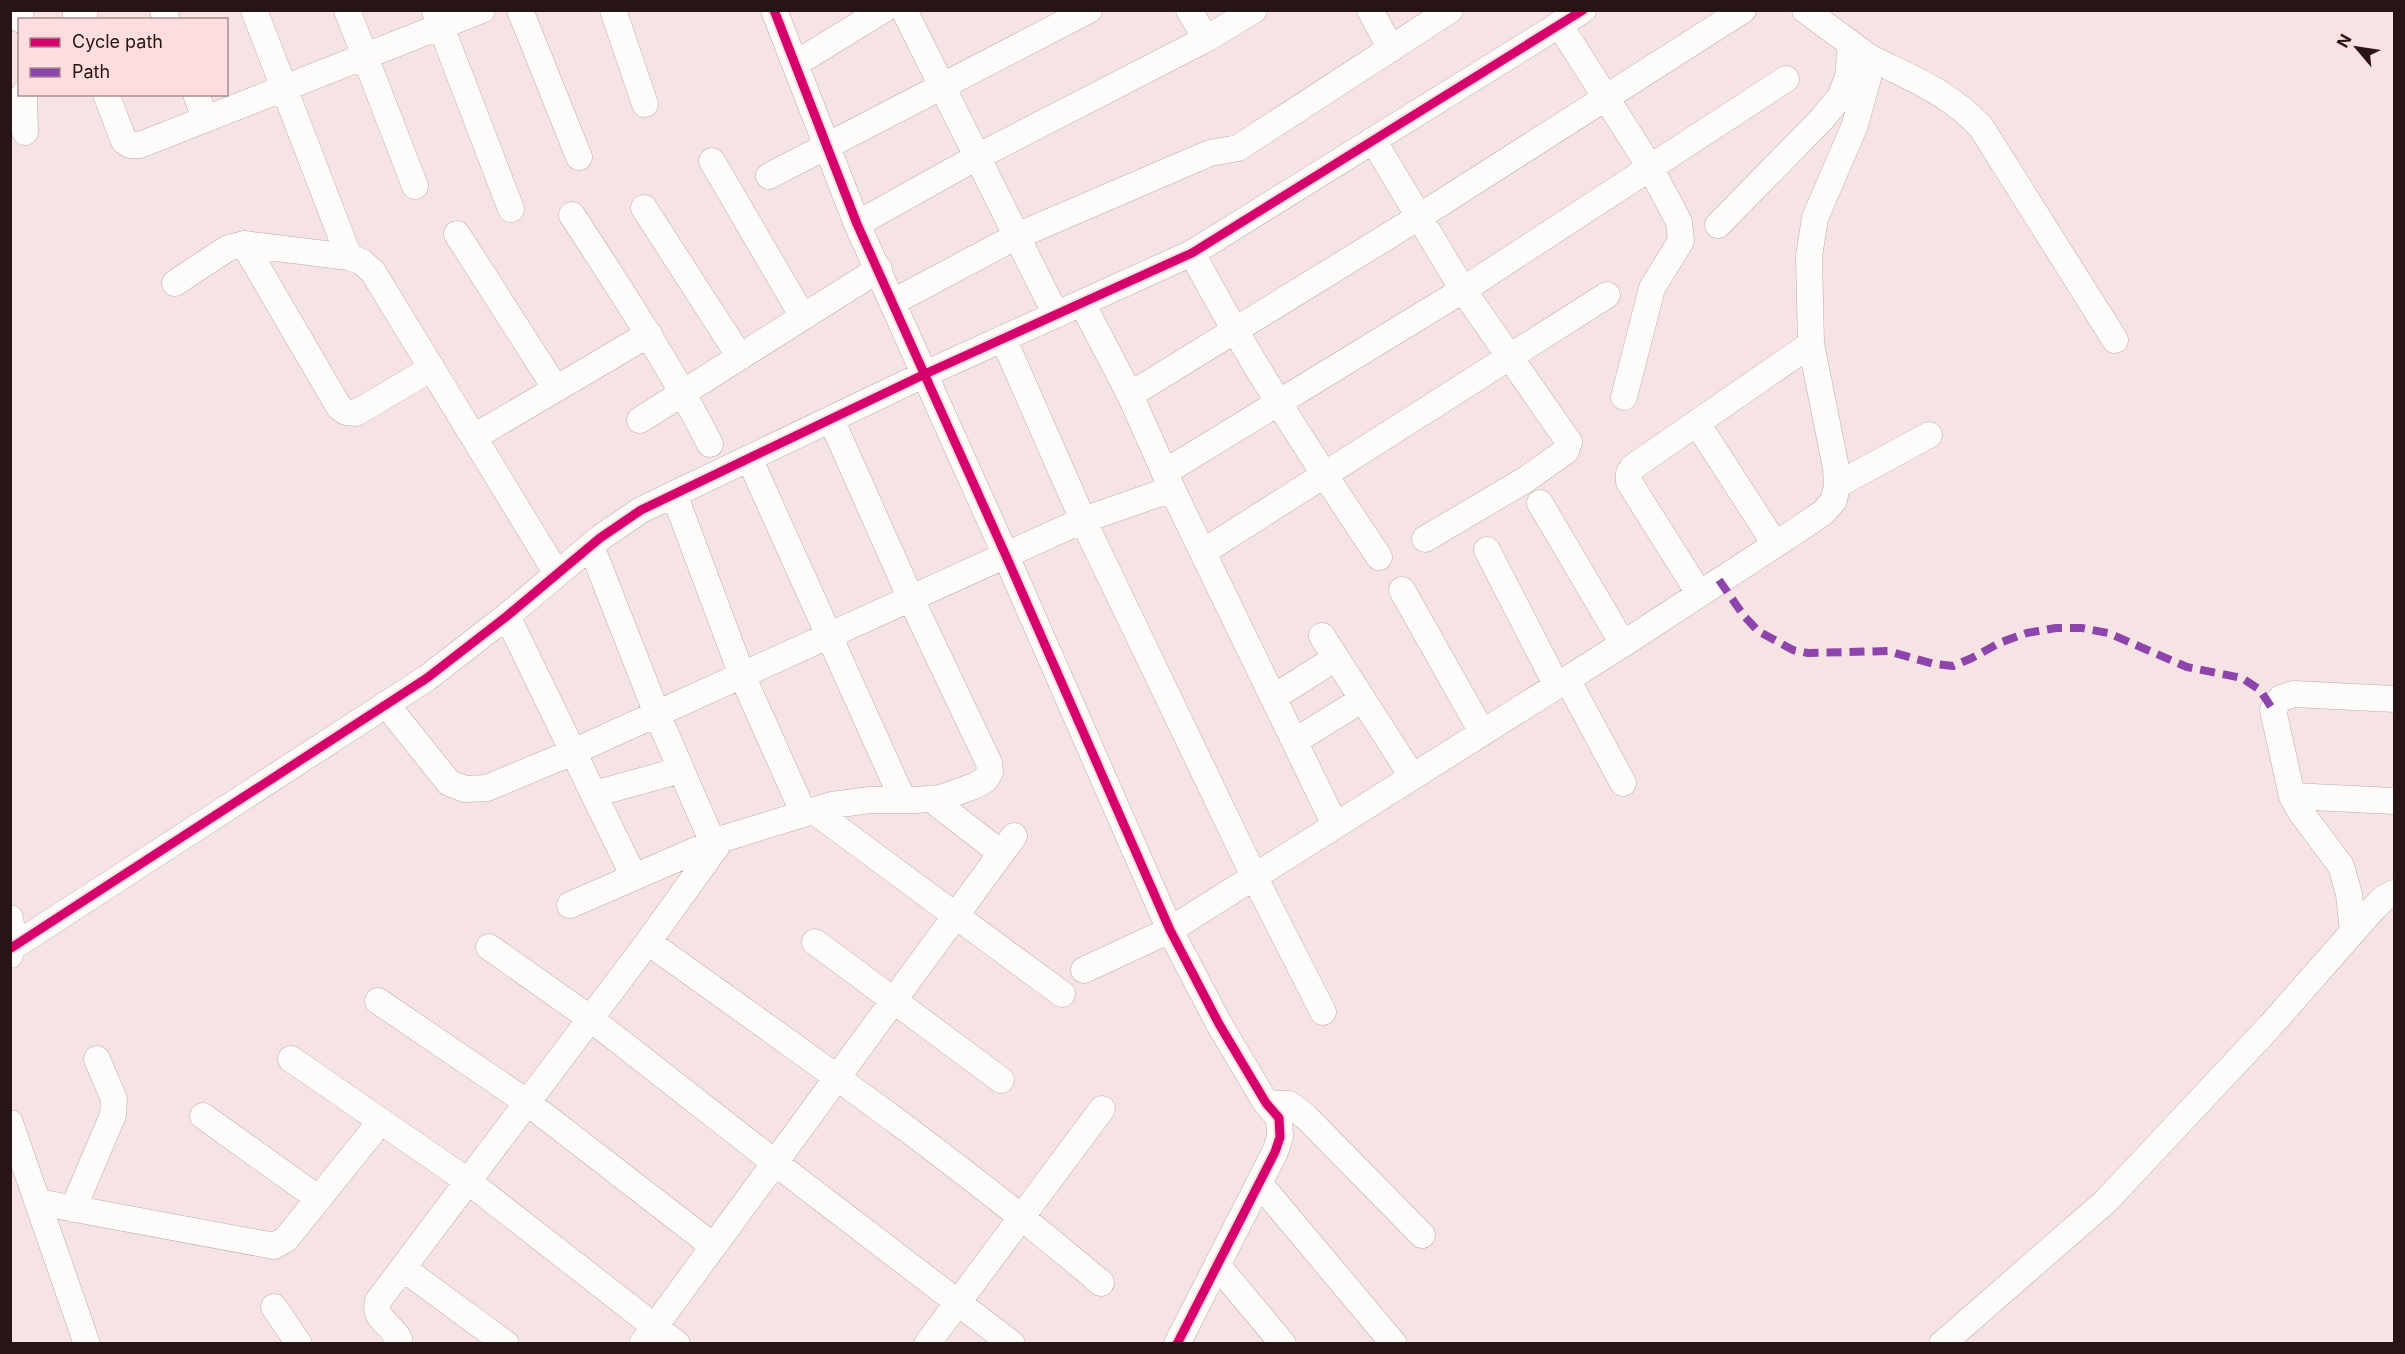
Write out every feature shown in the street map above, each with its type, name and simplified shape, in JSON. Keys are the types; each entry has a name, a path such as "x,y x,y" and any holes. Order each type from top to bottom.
{"street":[{"path":"254,10 349,257"},
{"path":"347,10 415,186"},
{"path":"107,96 124,141 130,145 140,145 365,56 438,19 482,10"},
{"path":"520,10 579,157"},
{"path":"613,10 645,104"},
{"path":"774,10 856,224 879,269 1170,930 1219,1024 1266,1103 1279,1118 1280,1137 1275,1152 1177,1344"},
{"path":"795,64 883,10"},
{"path":"904,10 1056,315"},
{"path":"769,176 1089,10"},
{"path":"1189,10 1206,39"},
{"path":"856,224 977,157 1206,39 1254,10"},
{"path":"1370,10 1391,49"},
{"path":"893,302 1017,236 1210,153 1238,148 1450,10"},
{"path":"11,951 426,678 507,616 591,546 641,510 925,374 1192,253 1583,10"},
{"path":"1130,395 1607,99 1743,10"},
{"path":"1805,10 1860,50 1946,95 1964,109 1981,127 2115,340"},
{"path":"438,19 511,209"},
{"path":"1559,24 1650,167 1679,222 1681,241 1648,297 1624,397"},
{"path":"1718,225 1821,120 1840,97 1860,50"},
{"path":"1084,970 1170,930 1623,644 1824,512 1834,500 1838,486 1811,344 1809,256 1815,218 1855,126 1868,78 1860,50"},
{"path":"386,704 449,783 465,789 487,788 573,752 1168,480 1278,405 1463,290 1786,79"},
{"path":"24,96 26,132"},
{"path":"197,96 205,118"},
{"path":"1373,140 1463,290 1569,442 1569,447 1525,480 1425,539"},
{"path":"712,161 803,317"},
{"path":"644,208 740,357"},
{"path":"572,215 684,392 710,444"},
{"path":"458,234 556,388"},
{"path":"244,244 339,406 346,412 356,413 432,368"},
{"path":"175,283 228,248 244,244 349,257 362,262 373,272 557,574"},
{"path":"1192,253 1233,330 1278,405 1379,557"},
{"path":"640,420 879,269"},
{"path":"1203,552 1607,295"},
{"path":"1082,303 1130,395 1168,480 1335,825"},
{"path":"474,437 649,334"},
{"path":"1003,338 1083,520 1254,876 1323,1012"},
{"path":"1699,593 1629,482 1629,473 1633,467 1811,344"},
{"path":"570,905 717,841 832,805 870,800 941,798 985,780 990,772 989,763 910,598 831,419"},
{"path":"1697,423 1775,544"},
{"path":"1838,486 1929,435"},
{"path":"749,458 903,800"},
{"path":"674,494 742,675 809,812 1062,994"},
{"path":"1540,503 1623,644"},
{"path":"591,546 657,714 681,770 717,841"},
{"path":"1486,550 1623,783"},
{"path":"1402,590 1482,732"},
{"path":"507,616 634,877"},
{"path":"1322,636 1412,776"},
{"path":"1274,697 1336,658"},
{"path":"2353,932 2349,894 2341,866 2300,811 2292,796 2273,710 2281,698 2294,694 2394,699"},
{"path":"1295,741 1363,699"},
{"path":"594,794 681,770"},
{"path":"2292,796 2394,801"},
{"path":"649,1334 1007,845 931,799"},
{"path":"396,1344 399,1339 395,1331 379,1317 376,1310 378,1301 648,942 717,841"},
{"path":"1942,1344 2105,1202 2271,1025 2384,898 2394,893"},
{"path":"10,918 13,935 11,951"},
{"path":"648,942 837,1077 1022,1216 1101,1283"},
{"path":"816,942 1001,1080"},
{"path":"489,947 591,1018 774,1162 1012,1344"},
{"path":"378,1001 528,1103 713,1246"},
{"path":"73,1209 113,1115 114,1099 98,1059"},
{"path":"291,1059 469,1182 649,1334 677,1344"},
{"path":"1266,1103 1289,1104 1305,1116 1422,1235"},
{"path":"927,1344 1102,1109"},
{"path":"203,1116 319,1199"},
{"path":"38,1202 274,1246 286,1239 381,1121"},
{"path":"10,1123 87,1344"},
{"path":"1259,1183 1394,1344"},
{"path":"1217,1265 1283,1344"},
{"path":"404,1269 506,1344"},
{"path":"274,1308 299,1344"}],"marked path":[{"path":"1719,580 1744,616 1758,631 1793,650 1808,653 1888,651 1934,664 1953,666 1999,643 2027,633 2056,628 2082,628 2108,633 2187,667 2242,678 2260,690 2273,710"}],"cycle path":[{"path":"774,10 857,224 1170,930 1219,1024 1266,1103 1279,1118 1280,1137 1275,1152 1177,1344"},
{"path":"11,948 427,678 507,616 600,538 641,510 925,374 1192,253 1583,10"}]}
